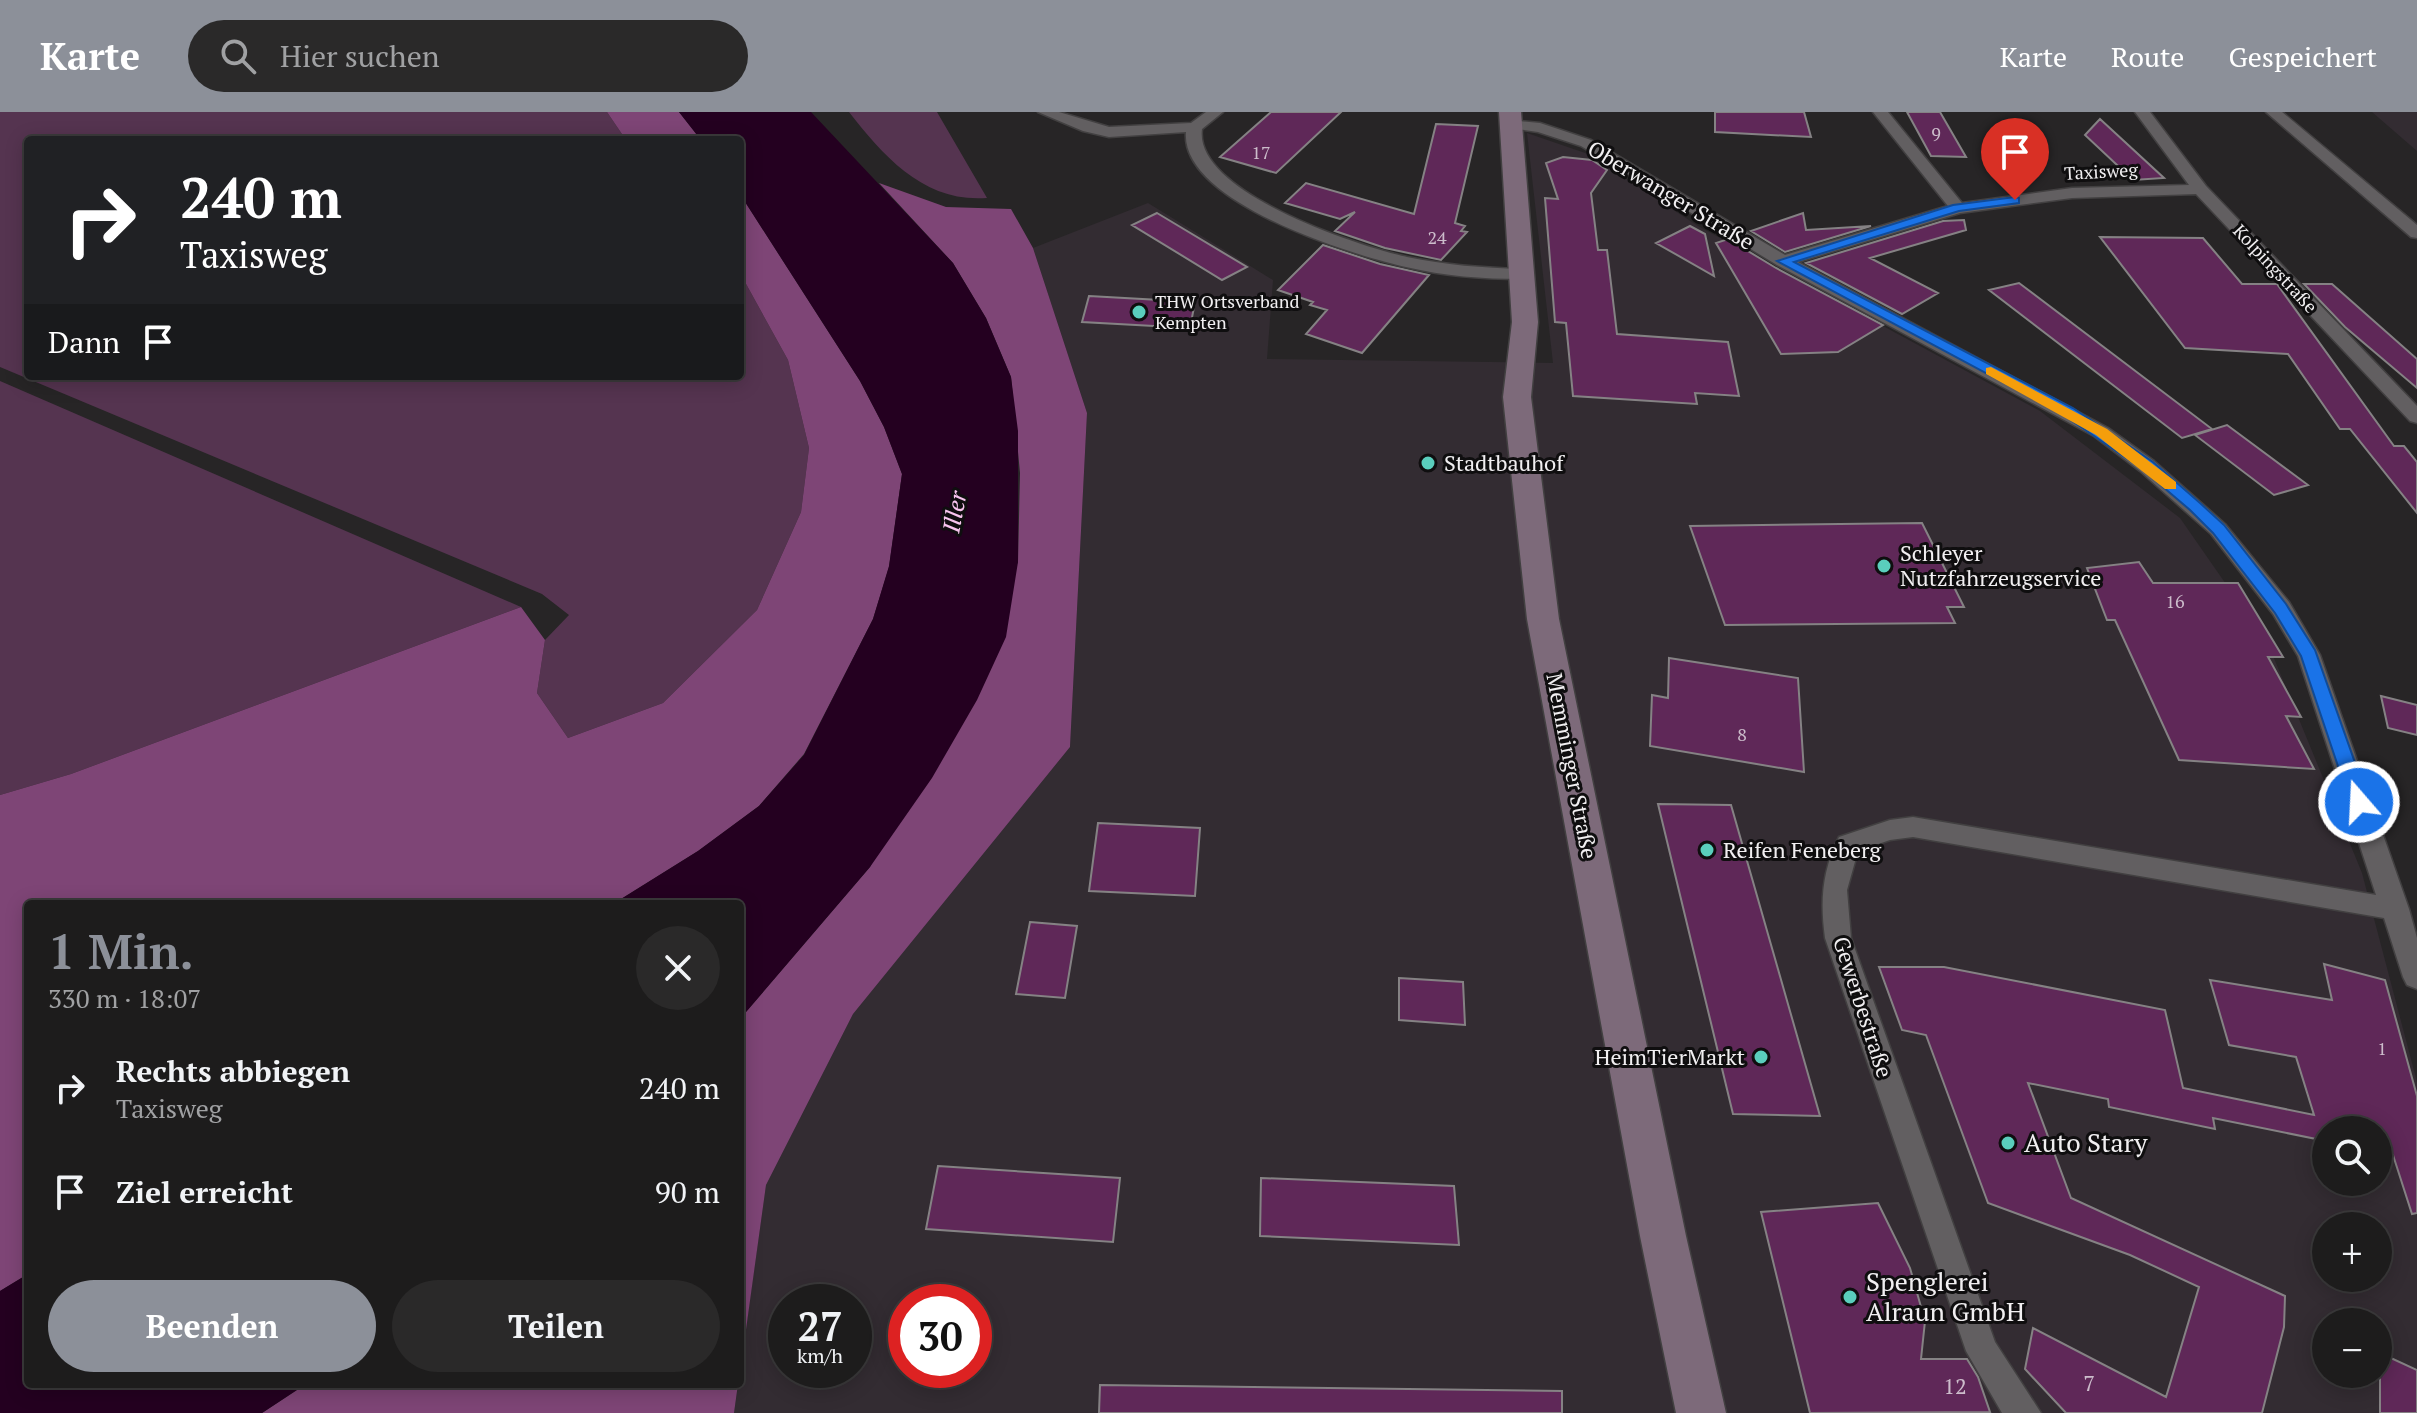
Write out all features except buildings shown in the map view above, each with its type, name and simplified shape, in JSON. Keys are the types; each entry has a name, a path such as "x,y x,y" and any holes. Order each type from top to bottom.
{"main road":[{"name":"Memminger Straße","path":"1510,118 1525,322 1517,397 1543,619 1663,1236 1701,1413"}],"street":[{"path":"1045,112 1088,128 1109,132 1195,127 1216,112"},
{"path":"1880,112 1958,208"},
{"name":"Kolpingstraße","path":"2142,112 2200,189 2417,417"},
{"path":"2273,112 2417,233"},
{"name":"Oberwanger Straße","path":"1510,118 1586,143 1783,261 2101,432 2147,466 2218,529 2281,608 2309,655 2417,977"},
{"path":"1195,127 1192,141 1200,160 1219,179 1252,202 1314,232 1406,262 1492,274 1522,274"},
{"name":"Taxisweg","path":"1783,261 1958,208 2072,193 2200,189"},
{"name":"Gewerbestraße","path":"2024,1413 1982,1351 1838,938 1832,897 1838,865 1848,844 1890,830 1913,827 2396,909"}],"shaded area":[{"path":"0,112 607,112 623,136 24,136 24,377 0,367"},
{"path":"607,112 679,112 698,136 623,136"},
{"path":"849,112 937,112 987,198 965,198 925,185 892,160"},
{"path":"2372,112 2417,112 2417,151"},
{"path":"1527,133 1588,154 1698,226 2040,411 2180,518 2269,646 2362,873 2417,1082 2417,1413 734,1413 738,1388 744,1388 744,1342 766,1185 853,1014 1070,747 1087,413 1033,248 1148,203 1273,280 1267,359 1553,363"},
{"path":"879,183 946,207 1011,209 1033,248 1087,413 1070,747 853,1014 766,1185 744,1344 744,1014 870,867 1018,562 1020,473 1011,377 986,318 953,263"},
{"path":"744,200 860,381 884,427 902,474 889,567 873,619 804,754 759,806 698,851 619,900 24,900 24,1276 0,1291 0,795 71,774 521,607 545,640 537,693 568,738 663,703 757,610 801,512 809,448 788,360 744,280"},
{"path":"744,280 788,360 809,448 801,512 757,610 663,703 568,738 537,693 545,640 569,615 542,594 31,380 744,380"},
{"path":"0,381 521,607 71,774 0,795"},
{"path":"300,1388 737,1388 734,1413 262,1413"}],"water":[{"name":"Iller","path":"679,112 811,112 953,263 986,318 1011,377 1018,431 1018,562 1006,637 977,700 932,778 870,867 744,1014 744,900 619,900 698,851 759,806 804,755 873,619 889,566 902,474 884,427 860,381 744,200 744,136 698,136"},
{"path":"24,1276 24,1388 300,1388 262,1413 0,1413 0,1291"}],"slow traffic":[{"path":"1991,371 2101,432 2170,485"}],"place":[{"name":"THW Ortsverband Kempten","path":"1139,312"},
{"name":"Stadtbauhof","path":"1428,463"},
{"name":"Schleyer Nutzfahrzeugservice","path":"1884,566"},
{"name":"Reifen Feneberg","path":"1707,850"},
{"name":"HeimTierMarkt","path":"1761,1057"},
{"name":"Auto Stary","path":"2008,1143"},
{"name":"Spenglerei Alraun GmbH","path":"1850,1297"}],"route":[{"path":"2015,200 1958,208 1783,261 2068,411 2147,466 2195,507 2218,529 2281,608 2309,655 2359,802"}]}
